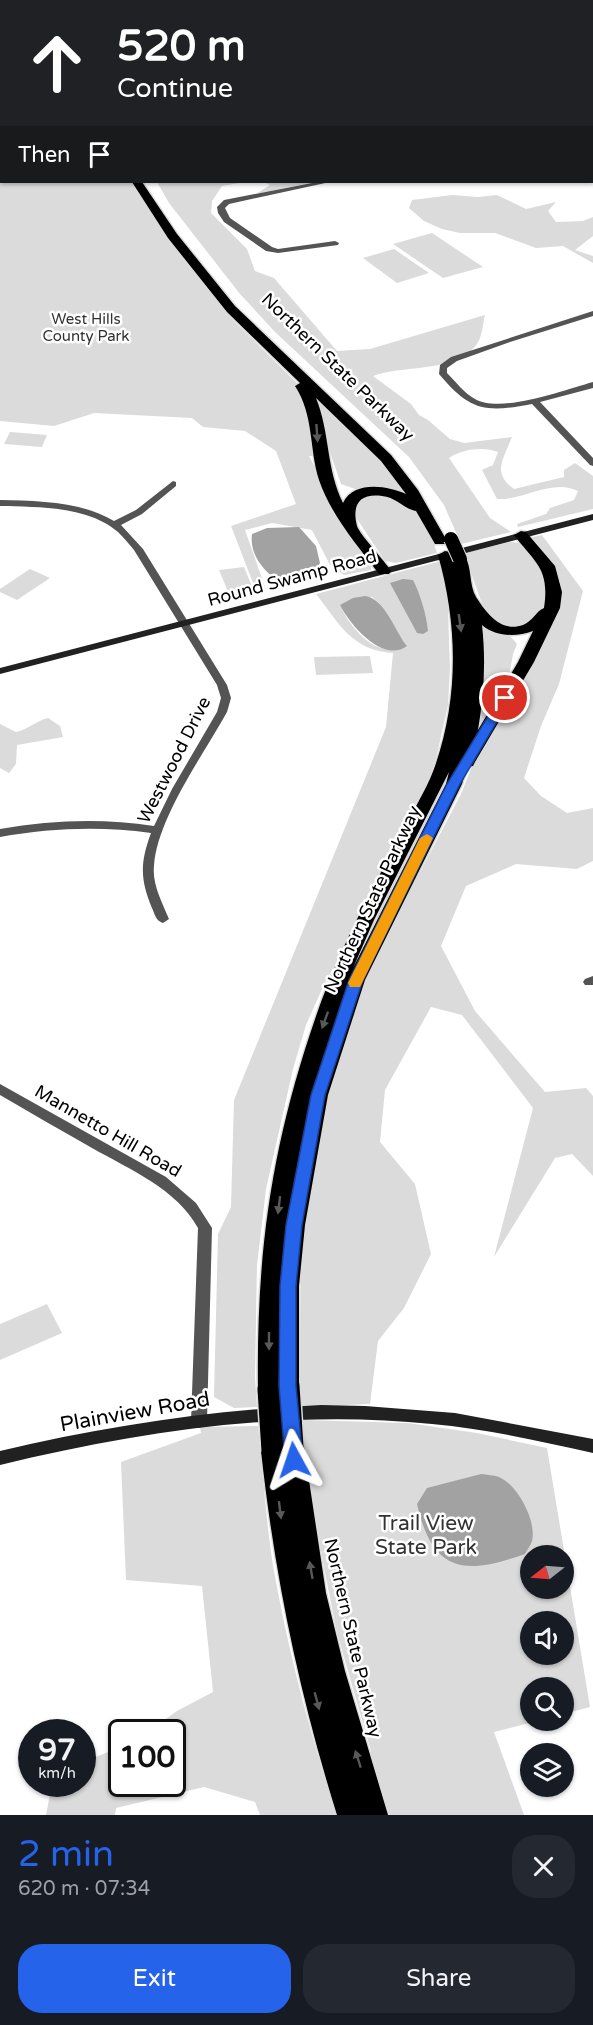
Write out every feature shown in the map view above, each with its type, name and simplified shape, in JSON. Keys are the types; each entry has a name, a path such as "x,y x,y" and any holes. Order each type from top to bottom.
{"highway":[{"name":"Northern State Parkway","path":"138,183 192,263 231,309 386,458 411,490 442,537 469,590 477,651 476,693 469,733 454,784 356,980 318,1095 292,1235 278,1388"},
{"name":"Northern State Parkway","path":"149,183 204,265 255,321 371,428 397,456 435,508 442,537"},
{"path":"269,348 298,381 314,404 322,466 332,495 384,571"},
{"path":"322,466 338,486 355,492 388,491 406,497 442,537"},
{"path":"353,526 347,511 349,503 355,497 369,491"},
{"path":"469,590 484,619 494,627 518,631 540,622 548,607 548,580 543,567 521,535"},
{"path":"454,784 526,662 552,608 554,592 548,566 521,535"},
{"name":"Northern State Parkway","path":"351,1815 327,1741 298,1621 283,1538 282,1449 269,1282 286,1147 315,1047 348,956 442,770 455,722 462,676 462,632 454,562"},
{"name":"Northern State Parkway","path":"282,1449 336,1683 375,1815"}],"street":[{"path":"321,183 227,202 222,207 222,213 227,220 269,249 278,251 335,243"},
{"path":"593,313 454,359 443,367 442,374 472,402 486,407 533,400 593,385"},
{"path":"533,400 593,463"},
{"path":"114,525 139,512 173,484"},
{"path":"0,503 76,511 114,525 138,549 185,624"},
{"name":"Round Swamp Road","path":"0,671 593,517"},
{"name":"Westwood Drive","path":"163,919 152,895 148,866 156,830 222,712 226,698 222,685 185,624"},
{"path":"0,833 36,825 76,822 116,824 156,830"},
{"name":"Mannetto Hill Road","path":"0,1089 160,1181 185,1198 197,1211 205,1228 199,1421"},
{"name":"Plainview Road","path":"0,1458 153,1426 228,1417 327,1412 423,1416 532,1432 593,1446"}],"green space":[{"name":"West Hills County Park","path":"0,183 135,183 145,202 233,320 301,387 317,456 309,456 345,526 372,563 371,570 344,575 330,565 312,530 272,523 245,530 265,587 255,588 231,526 296,504 276,451 245,431 203,427 192,418 94,413 54,426 0,421"},
{"path":"158,183 239,183 222,186 212,201 211,213 247,249 255,271 274,278 337,351 370,349 485,315 478,342 458,359 445,364 386,372 373,376 411,404 419,415 450,439 464,443 512,437 503,458 501,471 507,483 514,489 564,477 564,470 575,463 593,476 593,509 518,527 517,524 546,514 550,508 574,500 578,491 558,487 507,499 497,499 482,470 493,465 498,452 486,449 466,451 449,458 490,518 511,532 461,544 444,505 409,457 275,332 240,294 169,203"},
{"path":"265,183 310,183 256,194 270,185"},
{"path":"452,195 478,197 497,195 526,209 556,202 548,211 556,222 583,221 593,217 593,236 575,250 593,256 593,263 563,246 536,248 495,233 460,233 442,229 424,221 409,208 412,200"},
{"path":"432,233 483,267 443,278 393,244"},
{"path":"394,249 429,273 397,283 363,258"},
{"path":"319,399 375,452 407,493 355,489 341,484 315,400"},
{"path":"10,432 47,435 42,447 4,444"},
{"path":"379,492 410,505 430,533 437,553 396,563 385,561 351,510 352,501"},
{"path":"542,535 583,591 559,684 541,726 524,778 541,796 567,813 593,808 593,861 577,869 516,864 466,886 441,946 475,1011 545,1092 586,1088 593,1096 593,1176 572,1154 555,1158 494,1257 533,1108 462,1015 431,1007 385,1090 380,1142 415,1184 431,1254 404,1308 378,1341 370,1404 299,1407 301,1258 312,1160 337,1059 366,975 461,794 474,761 558,595 531,540 533,537"},
{"path":"510,542 521,543 535,561 546,586 541,618 514,627 502,625 487,618 464,553"},
{"path":"441,561 447,580 450,668 448,705 436,759 423,797 323,987 306,1025 293,1069 266,1189 257,1265 255,1377 257,1407 234,1408 214,1397 218,1234 231,1207 234,1100 386,727 393,653 367,647 357,641 340,625 316,594","holes":["372,597 379,603 406,646 388,648 375,646 352,625 340,605"]},
{"path":"244,567 254,591 229,594 219,570"},
{"path":"30,569 50,578 17,600 0,592 0,589"},
{"path":"480,621 510,636 517,644 507,688 482,731 476,731"},
{"path":"370,656 373,673 316,675 314,657"},
{"path":"48,718 60,726 63,737 17,745 16,764 9,773 0,768 0,724 16,732"},
{"path":"47,1304 62,1333 0,1360 0,1324"},
{"name":"Trail View State Park","path":"303,1420 408,1423 477,1433 547,1448 563,1545 520,1545 520,1599 572,1599 590,1707 574,1711 574,1677 520,1677 520,1725 494,1732 524,1815 389,1815 365,1755 371,1751 337,1633 300,1425 303,1424"},
{"path":"258,1426 269,1535 286,1633 318,1755 337,1815 260,1815 255,1802 204,1787 186,1791 186,1719 166,1719 213,1692 202,1586 126,1580 121,1462 201,1433 200,1427"},
{"path":"108,1752 108,1797 162,1797 116,1808 115,1815 46,1815 49,1797 96,1797 96,1757"}],"shaded area":[{"path":"299,527 316,546 320,563 313,573 280,582 259,562 253,549 252,534 267,528"},
{"path":"403,579 413,580 418,592 428,631 423,634 417,633 390,583"},
{"path":"365,596 372,598 384,609 407,646 398,650 388,650 368,640 359,632 340,605 353,598"},
{"path":"481,1474 499,1477 513,1488 524,1505 532,1524 532,1541 530,1545 520,1545 520,1556 504,1561 469,1566 454,1563 442,1556 432,1544 424,1527 417,1504 427,1488"}],"slow traffic":[{"path":"355,983 427,838"}],"route":[{"path":"294,1460 288,1386 288,1286 294,1225 318,1095 356,980 454,784 505,698"}]}
